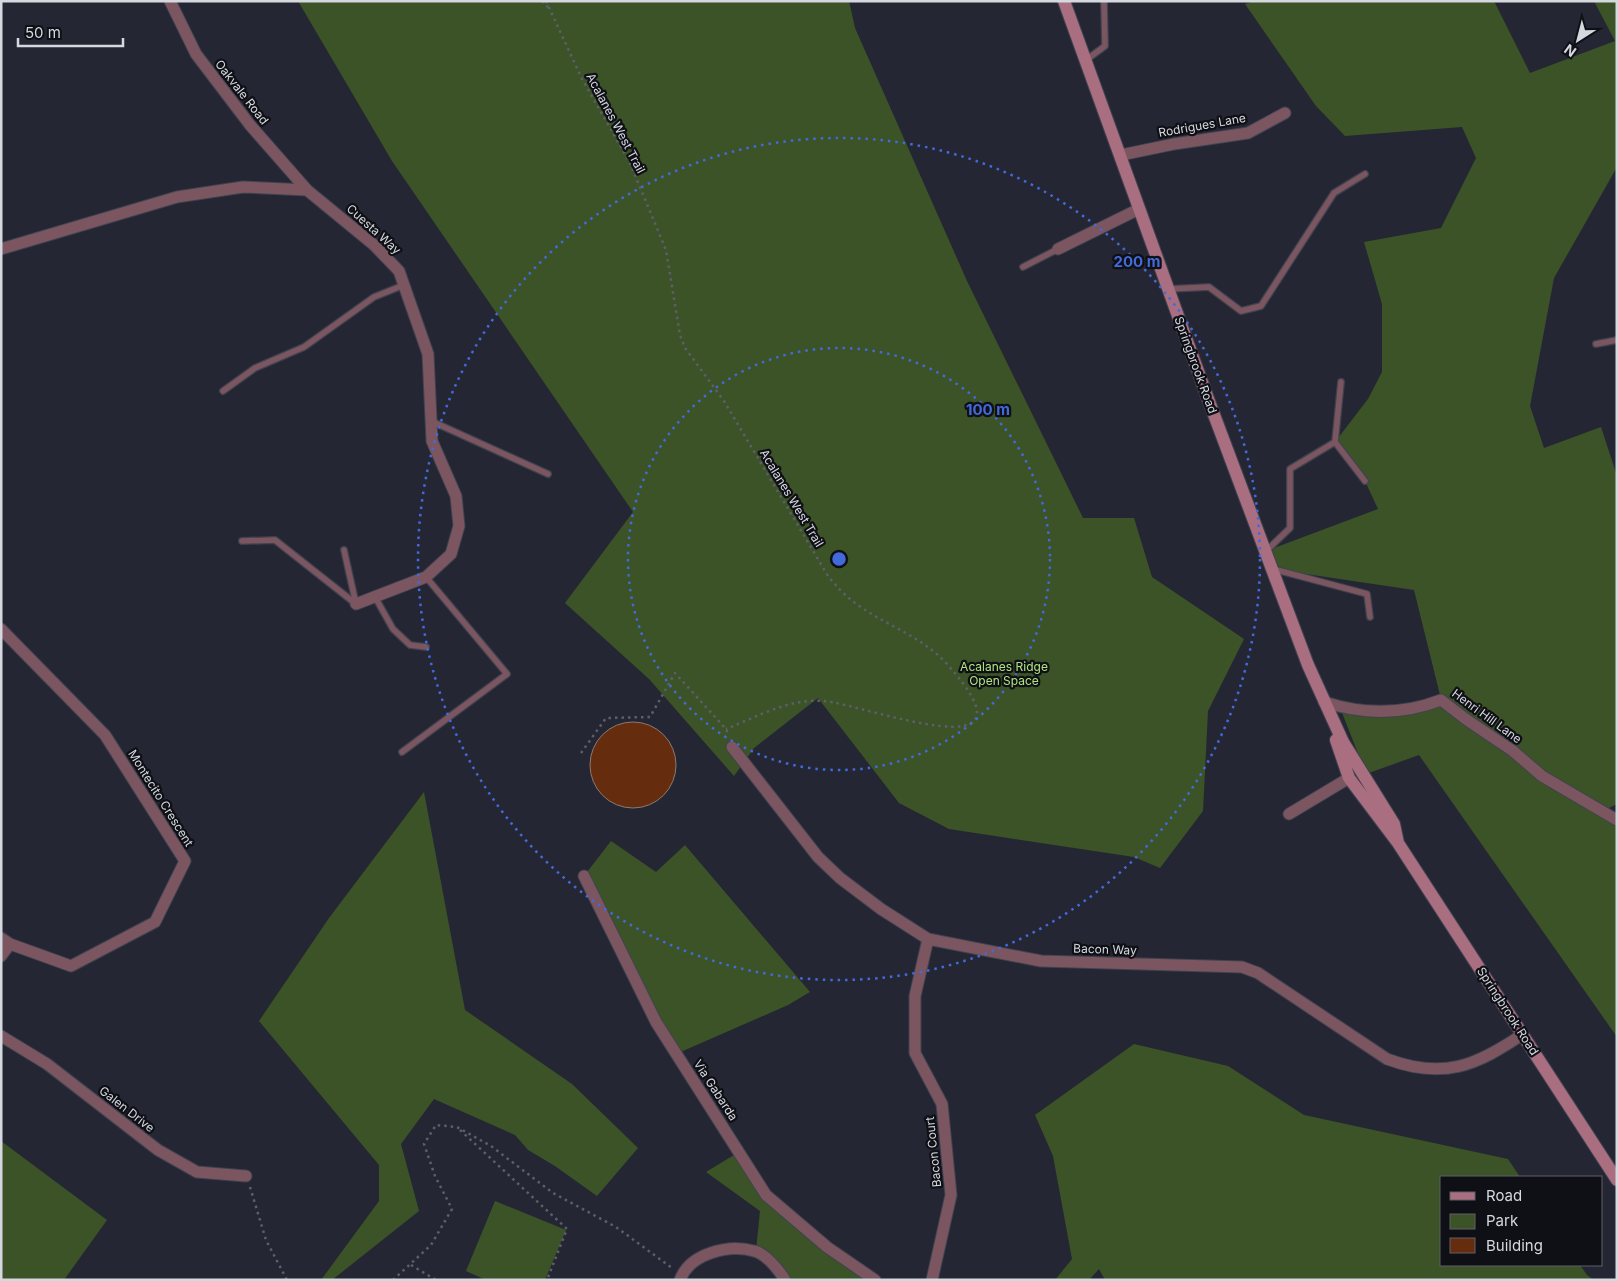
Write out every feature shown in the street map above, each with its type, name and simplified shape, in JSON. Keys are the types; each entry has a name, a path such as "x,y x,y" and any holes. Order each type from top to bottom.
{"street":[{"name":"Oakvale Road","path":"170,1 196,54 250,125 307,190"},
{"name":"Springbrook Road","path":"1064,1 1168,288 1324,702 1334,726 1354,762 1394,824 1398,843"},
{"name":"Rodrigues Lane","path":"1121,155 1174,144 1248,133 1285,113"},
{"path":"1,249 177,197 243,187 307,190"},
{"name":"Cuesta Way","path":"307,190 374,245 399,271 428,354 432,441 456,496 459,526 451,554 426,577 356,604"},
{"path":"1058,249 1139,209"},
{"name":"Montecito Crescent","path":"1,629 105,735 184,861 154,922 71,966 6,941"},
{"name":"Henri Hill Lane","path":"1324,702 1352,711 1389,711 1420,708 1442,700 1467,720 1513,751 1542,776 1617,820"},
{"name":"Springbrook Road","path":"1334,726 1338,751 1349,778 1398,843 1617,1180"},
{"name":"Bacon Way","path":"732,747 818,858 840,878 881,909 928,939 1041,961 1242,967 1258,973 1387,1059 1406,1066 1456,1068 1491,1056 1522,1034"},
{"path":"1290,814 1349,778"},
{"name":"Via Gabarda","path":"584,876 656,1022 766,1195 827,1247 874,1280"},
{"name":"Bacon Court","path":"928,939 915,996 915,1053 942,1104 951,1195 932,1280"},
{"path":"1,956 6,941"},
{"name":"Galen Drive","path":"1,1036 47,1064 158,1150 189,1168 197,1172 246,1176"},
{"path":"681,1277 698,1259 722,1249 756,1251 780,1271 785,1280"}],"lane":[{"path":"1086,61 1105,46 1104,1"},
{"path":"1168,288 1209,286 1242,311 1261,306 1334,193 1365,174"},
{"path":"1023,267 1058,249"},
{"path":"223,392 255,368 304,348 374,297 404,285"},
{"path":"1596,344 1617,340"},
{"path":"1341,382 1335,442 1365,481"},
{"path":"431,421 548,474"},
{"path":"1266,551 1290,528 1290,469 1335,442"},
{"path":"242,541 275,540 356,604"},
{"path":"344,550 356,604"},
{"path":"1272,568 1367,594 1370,617"},
{"path":"402,752 507,674 426,577"},
{"path":"375,597 393,629 410,645 426,647"}],"path":[{"path":"542,1 549,8"},
{"name":"Acalanes West Trail","path":"546,1 582,79 630,163 666,250 680,335 685,348 724,401 828,576 840,591 859,606 932,649 956,674 975,700 978,712 975,720 969,724 956,727 937,727 838,704 805,701 765,713 726,729 675,673 650,717 606,718 581,753"},
{"path":"393,1280 411,1266 431,1245 452,1209 435,1176 424,1144 436,1125 456,1127 491,1146 554,1193 616,1227 681,1277"},
{"path":"456,1127 567,1229 547,1280"},
{"path":"246,1176 266,1240 287,1280"},
{"path":"411,1266 436,1280"}],"green space":[{"name":"Acalanes Ridge Open Space","path":"298,1 849,1 855,28 967,281 1083,518 1134,518 1152,577 1244,639 1208,711 1203,811 1160,868 1134,857 949,829 899,803 818,698 754,748 734,776 649,679 565,603 633,512 392,161"},
{"path":"1254,1 1494,1 1530,73 1615,41 1594,1 1617,1 1617,167 1554,278 1530,406 1544,448 1601,427 1617,476 1617,804 1601,812 1617,820 1617,1037 1419,755 1366,774 1341,710 1352,711 1441,699 1414,590 1272,569 1266,551 1378,509 1365,481 1335,442 1368,399 1382,372 1382,304 1364,242 1441,228 1476,158 1462,127 1345,136 1316,106 1245,4"},
{"path":"424,792 465,1010 572,1084 638,1148 597,1196 555,1166 528,1150 515,1135 434,1099 401,1144 419,1211 332,1280 321,1280 379,1201 379,1165 259,1021 329,918"},
{"path":"611,841 656,872 685,845 810,992 788,1005 676,1054 584,876"},
{"path":"1134,1044 1228,1066 1304,1115 1508,1159 1519,1176 1440,1176 1440,1266 1581,1266 1587,1275 1594,1280 1105,1280 1099,1269 1089,1280 1055,1280 1072,1259 1053,1156 1035,1115"},
{"path":"1,1141 107,1220 64,1280 1,1280"},
{"path":"739,1152 766,1195 875,1280 785,1280 756,1251 760,1211 706,1172"},
{"path":"495,1201 566,1230 545,1280 486,1280 466,1271"}],"building":[{"path":"633,722 657,729 669,741 676,765 669,789 657,801 633,808 609,801 597,789 590,765 597,741 609,729"}]}
